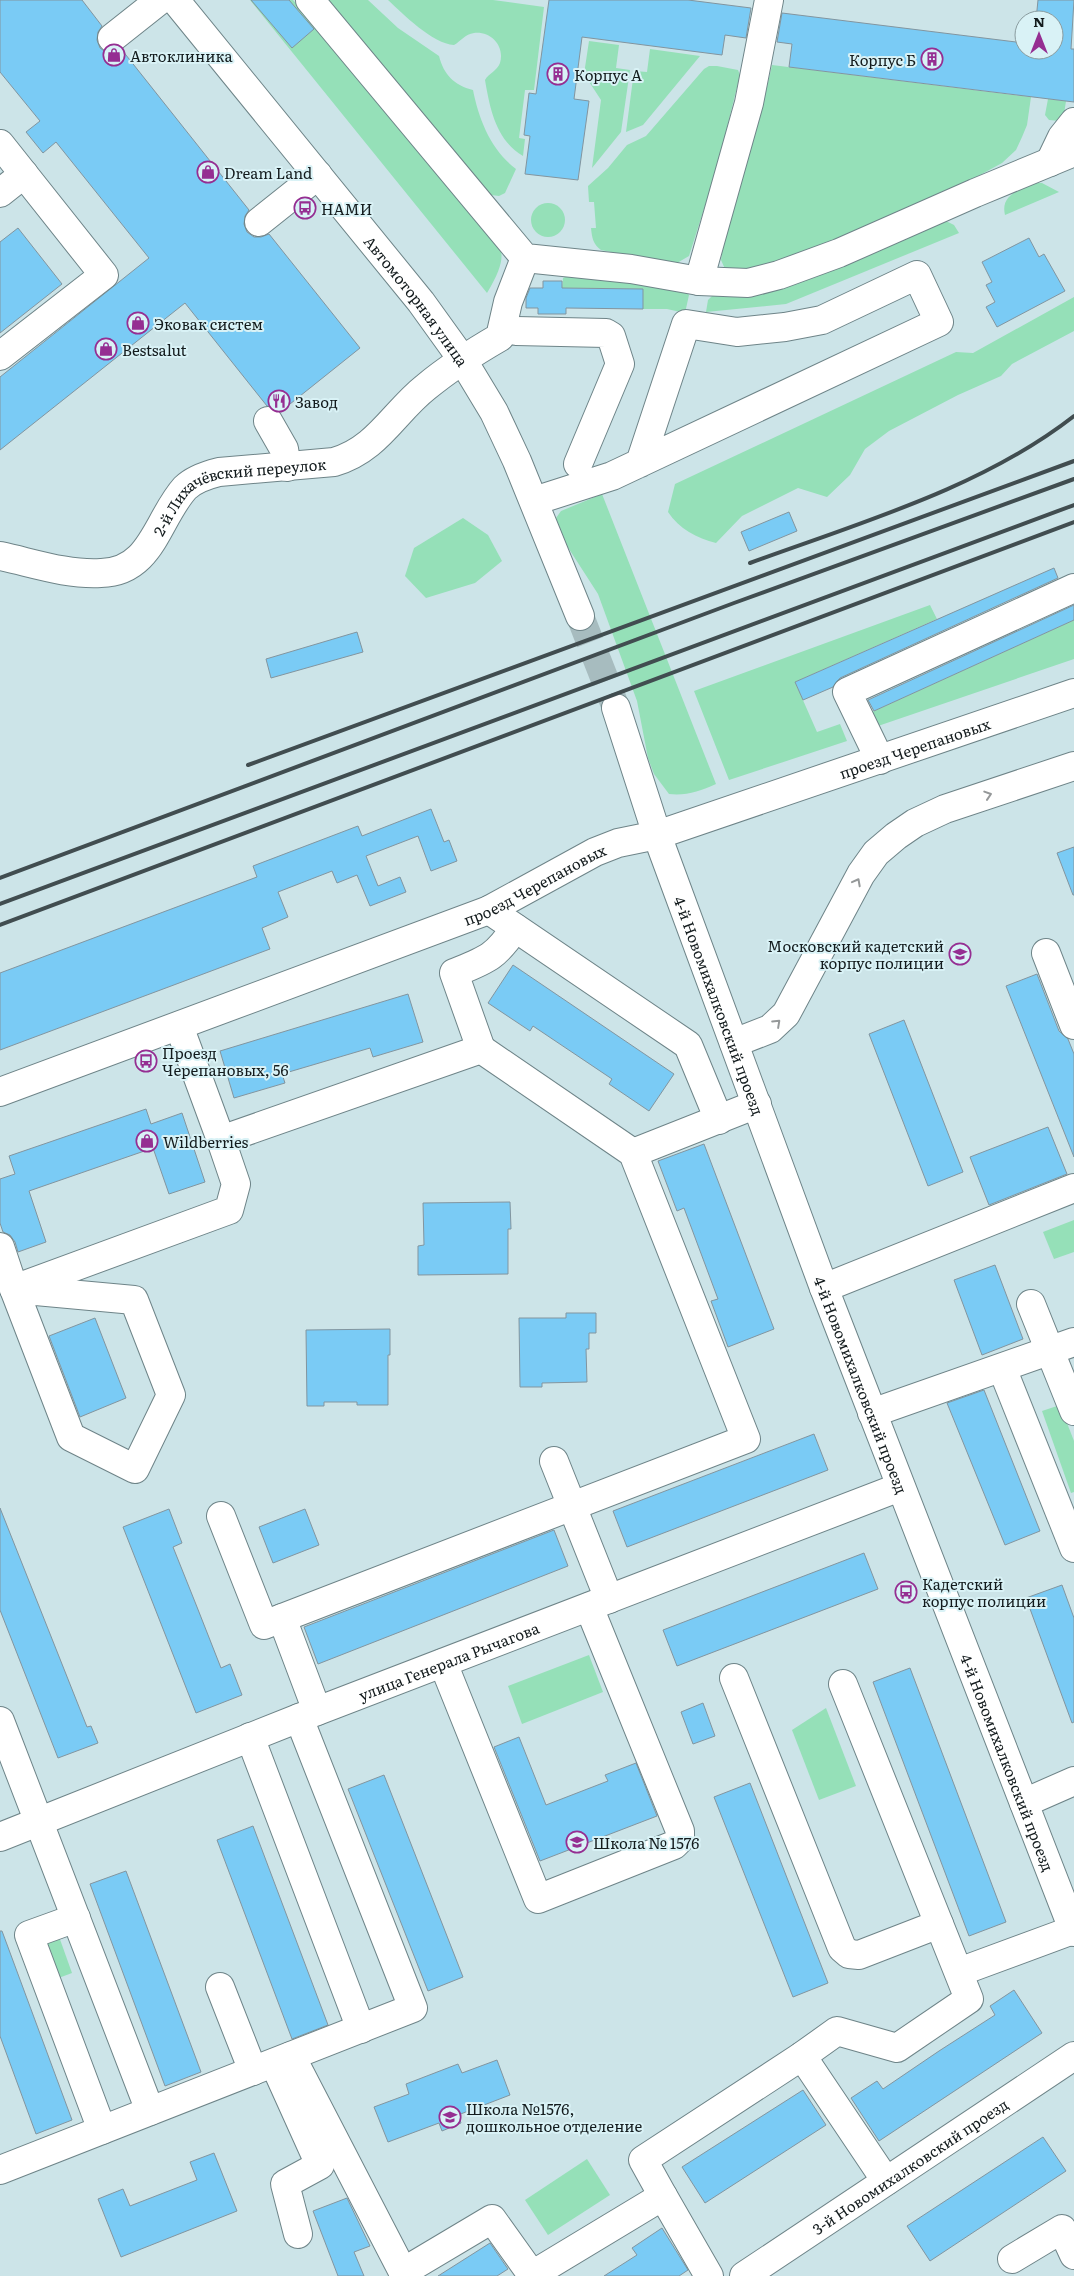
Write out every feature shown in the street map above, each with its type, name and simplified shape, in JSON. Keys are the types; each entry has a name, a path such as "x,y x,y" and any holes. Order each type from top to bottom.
{"street":[{"path":"112,38 160,0"},
{"name":"Автомоторная улица","path":"175,0 421,302 462,359 494,412 534,501 580,616"},
{"path":"310,0 525,258 631,269 699,281 748,283 779,275 839,253 1062,157 1062,137 1074,122"},
{"path":"699,281 749,103 769,0"},
{"path":"0,144 104,274 0,356"},
{"path":"0,193 24,174"},
{"path":"259,222 318,175"},
{"name":"2-й Лихачёвский переулок","path":"0,556 76,572 102,574 118,571 132,566 146,551 186,487 202,477 219,472 334,462 349,458 363,449 401,414 424,388 462,359 500,337 508,302 525,258"},
{"path":"534,501 612,476 640,463 939,322 917,275 822,320 785,328 737,332 686,324 640,463"},
{"path":"516,331 606,333 611,336 620,364 578,464"},
{"path":"268,421 284,449 286,467"},
{"path":"880,760 847,692 1074,588"},
{"name":"проезд Черепановых","path":"0,1092 488,910 596,852 618,843 657,835 1074,693"},
{"path":"616,708 657,835"},
{"path":"734,1044 770,1029 786,1014 861,874 876,853 896,836 915,823 945,809 1074,766"},
{"name":"4-й Новомихалковский проезд","path":"657,835 824,1288 1074,1931"},
{"path":"488,910 688,1045 719,1120"},
{"path":"221,1516 264,1625 746,1439 633,1154 481,1049 454,973 485,960 501,948 515,928"},
{"path":"1046,953 1074,1025"},
{"path":"14,1288 229,1210 236,1184 179,1026"},
{"path":"221,1140 481,1049"},
{"path":"633,1154 756,1104"},
{"path":"824,1288 1074,1188"},
{"path":"0,1247 14,1288 71,1437 135,1469 171,1395 134,1300 14,1288"},
{"path":"1031,1304 1062,1346 1074,1411"},
{"path":"872,1413 1062,1346"},
{"path":"1002,1368 1074,1548"},
{"path":"443,1663 538,1899 674,1845 680,1839 680,1831 599,1603 572,1506 554,1461"},
{"name":"улица Генерала Рычагова","path":"0,1837 308,1714 900,1487"},
{"path":"0,2170 413,2008 308,1714 282,1618"},
{"path":"734,1678 842,1948 849,1954 859,1955 939,1924"},
{"path":"709,2276 643,2160 802,2056 836,2031 897,2048 969,1999 843,1684"},
{"path":"0,1721 150,2112"},
{"path":"250,1737 361,2029"},
{"path":"1024,1803 1074,1781"},
{"path":"76,1918 30,1936 102,2130"},
{"path":"958,1972 1074,1931"},
{"path":"220,1988 273,2063 404,2274 492,2219 532,2275 663,2196"},
{"path":"802,2056 886,2180"},
{"name":"3-й Новомихалковский проезд","path":"744,2276 1074,2056"},
{"path":"273,2063 320,2166 285,2184 298,2234"},
{"path":"1012,2259 1062,2229 1074,2254"}],"green space":[{"path":"250,0 293,0 478,209 493,232 501,249 500,267 487,293"},
{"path":"323,0 368,0 398,28 439,56 447,74 455,82 473,90 487,134 500,153 516,169 505,193 499,196 491,195"},
{"path":"388,0 493,0 544,7 534,90 525,90 519,138 525,139 523,156 500,133 489,102 485,80 499,66 501,57 495,41 486,34 480,33 466,36 454,45 437,40"},
{"path":"589,41 619,45 616,68 630,70 621,132 592,168 601,100 584,74"},
{"path":"650,49 700,56 643,125 626,132 634,71 647,72"},
{"path":"772,65 1031,97 1027,125 1016,150 1002,163 958,187 872,227 758,270 725,269 721,260 723,245 761,113"},
{"path":"709,66 738,70 740,75 717,168 689,256 677,263 671,264 601,250 595,243 592,235 591,228 596,228 594,202 589,202 588,186 608,168 627,145 646,136 704,69"},
{"path":"1048,99 1066,101 1064,114 1060,121 1049,120 1045,115"},
{"path":"1035,183 1042,183 1059,192 1005,215 1005,202 1008,198 1018,190"},
{"path":"548,203 555,204 560,208 564,213 564,227 560,232 555,236 548,237 541,236 536,232 532,227 531,220 532,213 536,208 541,204"},
{"path":"946,221 954,225 959,233 786,304 706,312 708,300 715,293"},
{"path":"572,274 686,292 689,295 685,313 667,309 643,309 643,289 562,288 563,278"},
{"path":"1074,297 1074,331 1012,364 1001,376 958,395 889,431 865,449 850,475 827,497 798,488 742,516 716,543 689,532 677,523 668,512 675,484 956,352 973,353"},
{"path":"602,494 716,784 699,791 687,794 669,794 654,774 648,758 637,701 598,594 560,535 556,518 561,511"},
{"path":"463,518 488,535 502,561 475,583 426,598 405,576 414,548"},
{"path":"930,605 937,619 795,682 817,732 840,724 847,741 729,780 694,691"},
{"path":"1074,620 1074,659 878,726 872,712"},
{"path":"1074,1220 1074,1252 1054,1259 1043,1232"},
{"path":"1060,1405 1074,1441 1074,1492 1071,1493 1042,1411"},
{"path":"589,1655 603,1692 522,1724 508,1686"},
{"path":"826,1708 856,1786 819,1800 792,1730"},
{"path":"57,1931 72,1973 56,1979 40,1937"},
{"path":"587,2159 610,2195 548,2235 525,2200"}],"building":[{"path":"0,0 82,0 102,26 98,32 97,40 100,48 107,53 122,50 249,210 245,216 244,224 247,232 254,237 269,234 360,348 280,412 275,407 267,406 185,303 0,450 0,377 149,258 56,142 43,153 26,132 40,121 0,72"},
{"path":"251,0 289,0 314,29 292,48"},
{"name":"Корпус А","path":"549,0 688,0 751,8 746,38 725,35 722,55 582,37 574,99 589,101 578,180 525,174 530,136 524,135 529,93 536,94"},
{"name":"Корпус Б","path":"1038,0 1074,0 1071,49 1074,49 1074,102 789,67 792,44 777,42 782,13 1014,42 1014,60 1064,60 1064,10 1037,10"},
{"path":"18,228 62,284 0,333 0,242"},
{"path":"1029,238 1039,257 1044,254 1065,291 997,327 986,307 995,302 986,285 992,282 982,262"},
{"path":"543,281 562,281 562,288 643,289 643,309 566,308 566,314 538,314 538,308 526,308 526,298 530,288 543,288"},
{"path":"789,512 797,531 749,551 741,532"},
{"path":"1054,568 1058,578 840,678 833,687 803,700 795,682"},
{"path":"1074,605 1074,620 874,711 868,700"},
{"path":"357,632 363,652 271,678 266,659"},
{"path":"431,809 444,842 449,840 457,861 431,871 418,836 366,856 378,886 400,877 406,892 370,906 357,875 337,883 332,871 278,892 288,917 262,928 270,949 0,1050 0,973 257,877 253,866 358,826 362,836"},
{"path":"1074,847 1074,895 1073,895 1057,853"},
{"path":"513,965 674,1074 649,1111 609,1084 612,1079 533,1026 530,1031 488,1003"},
{"path":"1037,974 1059,1031 1068,1039 1074,1054 1074,1157 1006,986"},
{"path":"408,994 423,1042 373,1057 370,1048 282,1074 285,1083 234,1098 220,1051"},
{"path":"904,1020 963,1172 928,1186 869,1034"},
{"path":"146,1109 151,1124 182,1113 205,1182 169,1194 153,1148 29,1191 46,1242 18,1252 15,1242 10,1235 3,1232 0,1223 0,1179 15,1174 9,1156"},
{"path":"1048,1127 1067,1174 989,1205 970,1157"},
{"path":"704,1144 774,1329 728,1347 711,1301 718,1299 684,1208 677,1211 658,1161"},
{"path":"510,1202 511,1229 508,1229 508,1274 418,1275 418,1246 424,1245 423,1203"},
{"path":"995,1265 1023,1339 982,1355 954,1280"},
{"path":"566,1313 596,1313 596,1333 589,1333 589,1349 586,1349 587,1382 542,1383 542,1387 520,1387 519,1318 566,1318"},
{"path":"95,1318 126,1398 80,1417 49,1336"},
{"path":"390,1329 388,1405 357,1405 357,1402 324,1402 324,1406 307,1406 306,1330"},
{"path":"984,1390 1040,1531 1005,1545 947,1403"},
{"path":"814,1434 828,1470 627,1547 613,1511"},
{"path":"0,1508 87,1727 91,1726 98,1743 58,1758 0,1610"},
{"path":"169,1509 182,1543 173,1547 221,1668 230,1664 242,1695 196,1713 123,1527"},
{"path":"305,1509 319,1545 273,1563 259,1527"},
{"path":"554,1530 568,1566 318,1664 304,1627"},
{"path":"864,1553 878,1589 677,1666 663,1630"},
{"path":"1062,1585 1074,1618 1074,1722 1072,1723 1026,1598"},
{"path":"910,1668 1006,1922 969,1936 873,1682"},
{"path":"703,1703 715,1736 693,1744 681,1712"},
{"path":"519,1737 546,1805 608,1781 605,1775 636,1763 657,1816 540,1861 494,1747"},
{"path":"384,1775 463,1977 428,1991 348,1789"},
{"path":"750,1783 828,1983 793,1997 714,1797"},
{"path":"253,1826 328,2025 292,2039 217,1840"},
{"path":"126,1871 201,2072 165,2086 90,1884"},
{"path":"0,1931 2,1931 72,2120 36,2134 0,2036"},
{"path":"1014,1990 1042,2033 879,2141 851,2098 877,2081 883,2089 995,2015 990,2006"},
{"path":"497,2060 510,2095 458,2115 461,2123 442,2131 439,2123 388,2142 374,2107 409,2094 406,2084 458,2064 462,2073"},
{"path":"803,2090 826,2125 705,2203 682,2167"},
{"path":"1043,2137 1066,2171 930,2261 907,2226"},
{"path":"214,2153 237,2211 121,2257 98,2199 123,2189 130,2206 197,2180 190,2162"},
{"path":"347,2198 370,2246 354,2252 364,2276 338,2276 313,2211"},
{"path":"662,2228 688,2270 679,2276 604,2276 637,2255 632,2248"},
{"path":"490,2243 508,2269 497,2276 438,2276"}],"tunnel":[{"path":"580,616 616,708"}],"railway":[{"path":"750,563 876,518 960,484 1000,464 1074,416"},
{"path":"248,765 1074,461"},
{"path":"0,878 734,603 1074,479"},
{"path":"0,904 1074,505"},
{"path":"0,925 1074,522"}],"place":[{"name":"Автоклиника","path":"114,55"},
{"name":"Корпус Б","path":"932,59"},
{"name":"Корпус А","path":"558,74"},
{"name":"Dream Land","path":"208,172"},
{"name":"НАМИ","path":"305,208"},
{"name":"Эковак систем","path":"138,323"},
{"name":"Bestsalut","path":"106,349"},
{"name":"Завод","path":"279,401"},
{"name":"Московский кадетский корпус полиции","path":"960,954"},
{"name":"Проезд Черепановых, 56","path":"146,1061"},
{"name":"Wildberries","path":"147,1141"},
{"name":"Кадетский корпус полиции","path":"906,1592"},
{"name":"Школа № 1576","path":"577,1842"},
{"name":"Школа №1576, дошкольное отделение","path":"450,2117"}]}
